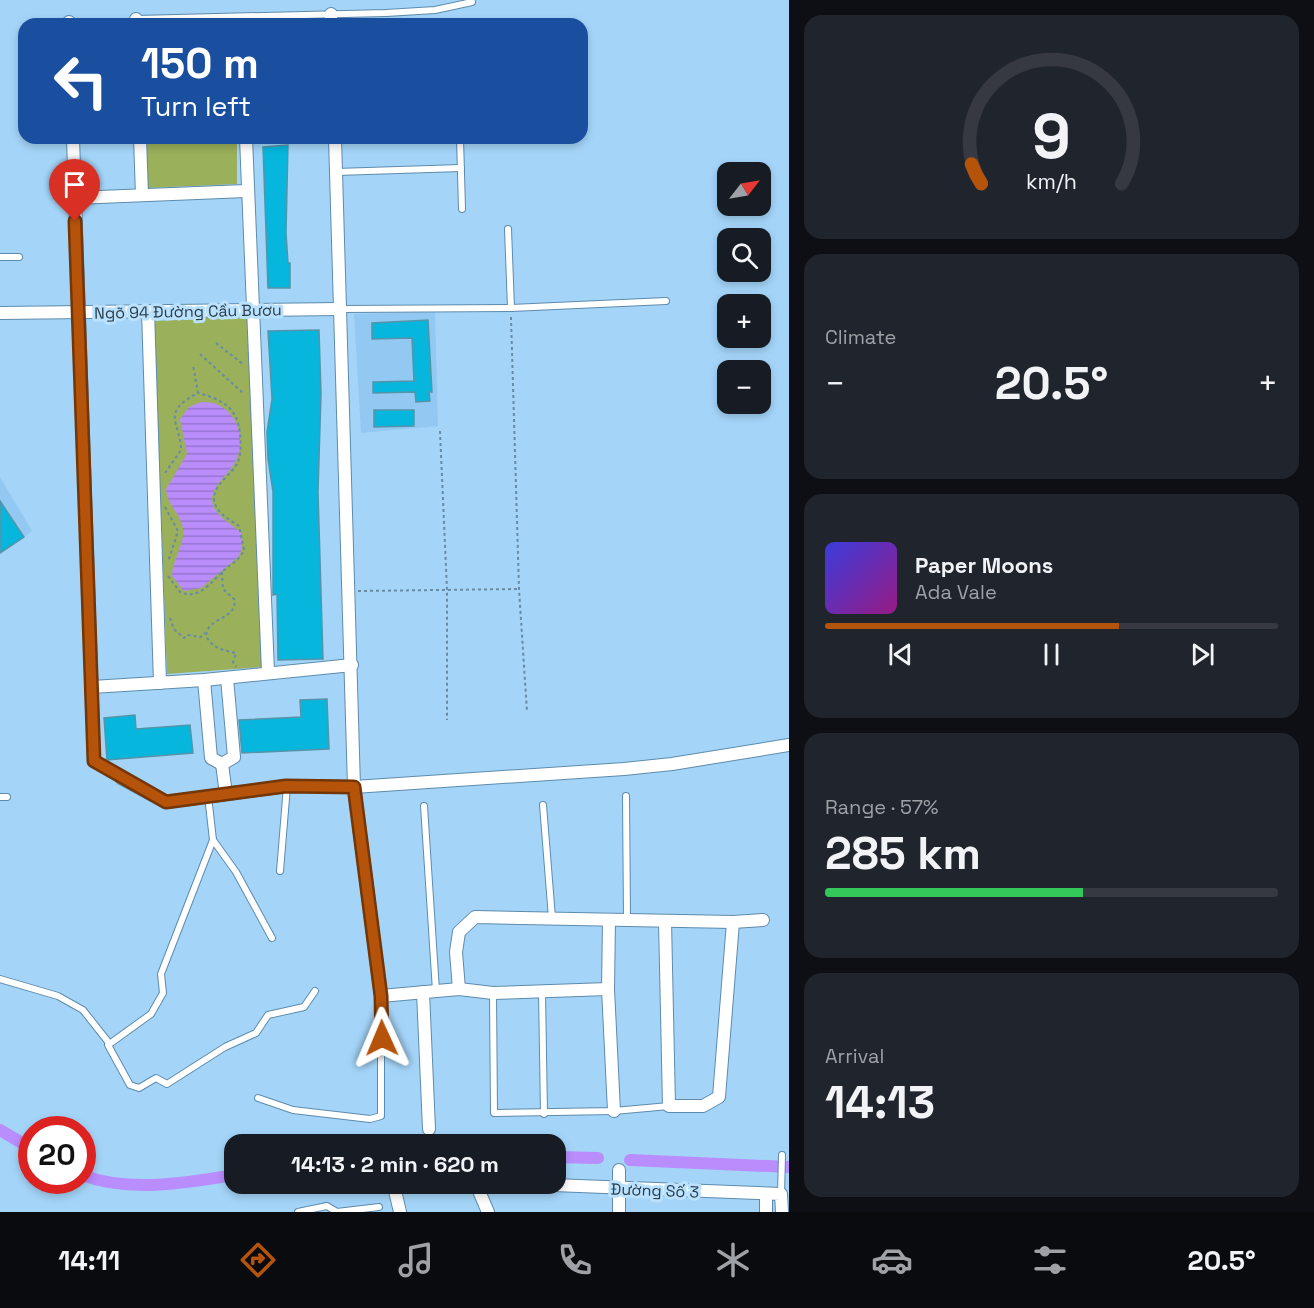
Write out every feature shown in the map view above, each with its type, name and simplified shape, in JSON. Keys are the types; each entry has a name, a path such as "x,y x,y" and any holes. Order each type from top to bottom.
{"street":[{"path":"73,144 94,761"},
{"path":"140,144 142,195"},
{"path":"246,144 246,191 268,672"},
{"path":"334,144 350,592 354,787 381,996 459,989 493,993 608,989"},
{"path":"75,198 246,191"},
{"name":"Ngõ 94 Đường Cầu Bươu","path":"0,313 340,309"},
{"path":"148,311 160,683"},
{"path":"92,687 204,680 352,665"},
{"path":"222,764 234,756 227,678"},
{"path":"204,680 211,758 222,764"},
{"path":"121,778 166,802 286,786 354,787 643,767 789,746"},
{"path":"222,764 226,794"},
{"path":"459,989 456,952 459,932 475,917 733,922 763,920"},
{"path":"609,920 608,989 614,1111"},
{"path":"665,921 669,1106 703,1106 719,1097 733,922"},
{"path":"429,992 429,1129"},
{"path":"619,1170 619,1212"},
{"name":"Đường Số 3","path":"566,1186 766,1194 781,1189"},
{"path":"781,1189 782,1212"},
{"path":"396,1194 400,1212"},
{"path":"404,1194 409,1212"},
{"path":"480,1194 488,1212"},
{"path":"766,1194 766,1212"}],"lane":[{"path":"343,18 435,10 472,2"},
{"path":"460,144 462,209"},
{"path":"336,172 461,168"},
{"path":"508,229 511,308"},
{"path":"0,257 19,257"},
{"path":"340,309 511,308 666,301"},
{"path":"94,761 121,778"},
{"path":"280,871 286,786"},
{"path":"109,1043 151,1014 163,993 161,974 213,840 208,796"},
{"path":"626,796 627,919"},
{"path":"543,805 552,918"},
{"path":"424,806 429,992"},
{"path":"213,840 236,872 272,938"},
{"path":"0,979 58,996 83,1010 109,1043 109,1048 133,1087 139,1088 153,1078 165,1085 225,1047 256,1033 268,1015 304,1007 315,991"},
{"path":"542,992 544,1114"},
{"path":"493,993 494,1113 544,1114 669,1106"},
{"path":"258,1098 293,1110 370,1119 381,1116 381,996"},
{"path":"781,1189 782,1155"},
{"path":"298,1212 327,1206 337,1212 379,1207"}],"path":[{"path":"511,308 519,589 527,712"},
{"path":"216,343 246,367"},
{"path":"200,354 246,396"},
{"path":"194,365 198,393"},
{"path":"164,474 181,450 174,421 177,411 186,400 198,393 222,401 236,417 241,445 238,461 218,486 214,500 220,512 239,526 244,550 238,560 222,572 206,589 185,594 173,585 168,575"},
{"path":"440,431 447,590 447,720"},
{"path":"163,498 178,531 166,566"},
{"path":"167,611 174,629 184,638 187,635 201,637 217,620 233,612 235,606 235,600 223,589 222,572"},
{"path":"350,592 519,589"},
{"path":"206,632 210,644 218,650 236,653 233,662 236,667"}],"shaded area":[{"path":"435,312 438,426 361,433 354,314"},
{"path":"201,402 221,406 229,412 239,429 239,450 236,460 218,483 212,499 215,510 241,533 242,549 238,557 201,588 184,591 172,576 183,529 166,489 187,454 180,419 189,407"},
{"path":"0,477 32,531 0,554"}],"green space":[{"path":"147,144 237,144 237,184 147,188"},
{"path":"200,314 213,314 214,318 247,317 263,667 167,674 154,321 199,319"}],"building":[{"path":"288,145 286,233 288,263 290,263 290,288 268,288 263,147"},
{"path":"428,320 432,392 429,392 430,401 416,402 415,392 373,393 373,382 414,381 412,338 372,339 372,323"},
{"path":"319,330 321,394 318,492 323,659 278,660 277,594 273,595 273,492 267,432 272,399 268,331"},
{"path":"374,410 414,410 414,426 374,427"},
{"path":"0,501 24,537 0,553"},
{"path":"327,699 329,749 242,753 239,720 301,717 300,700"},
{"path":"135,715 136,729 190,725 193,753 107,760 104,718"}],"waterway":[{"path":"0,1130 18,1141"},
{"path":"566,1157 598,1158"},
{"path":"630,1160 789,1167"},
{"path":"96,1179 119,1184 158,1185 224,1177"}],"route":[{"path":"75,221 94,761 166,802 286,786 354,787 381,996 382,1038"}]}
